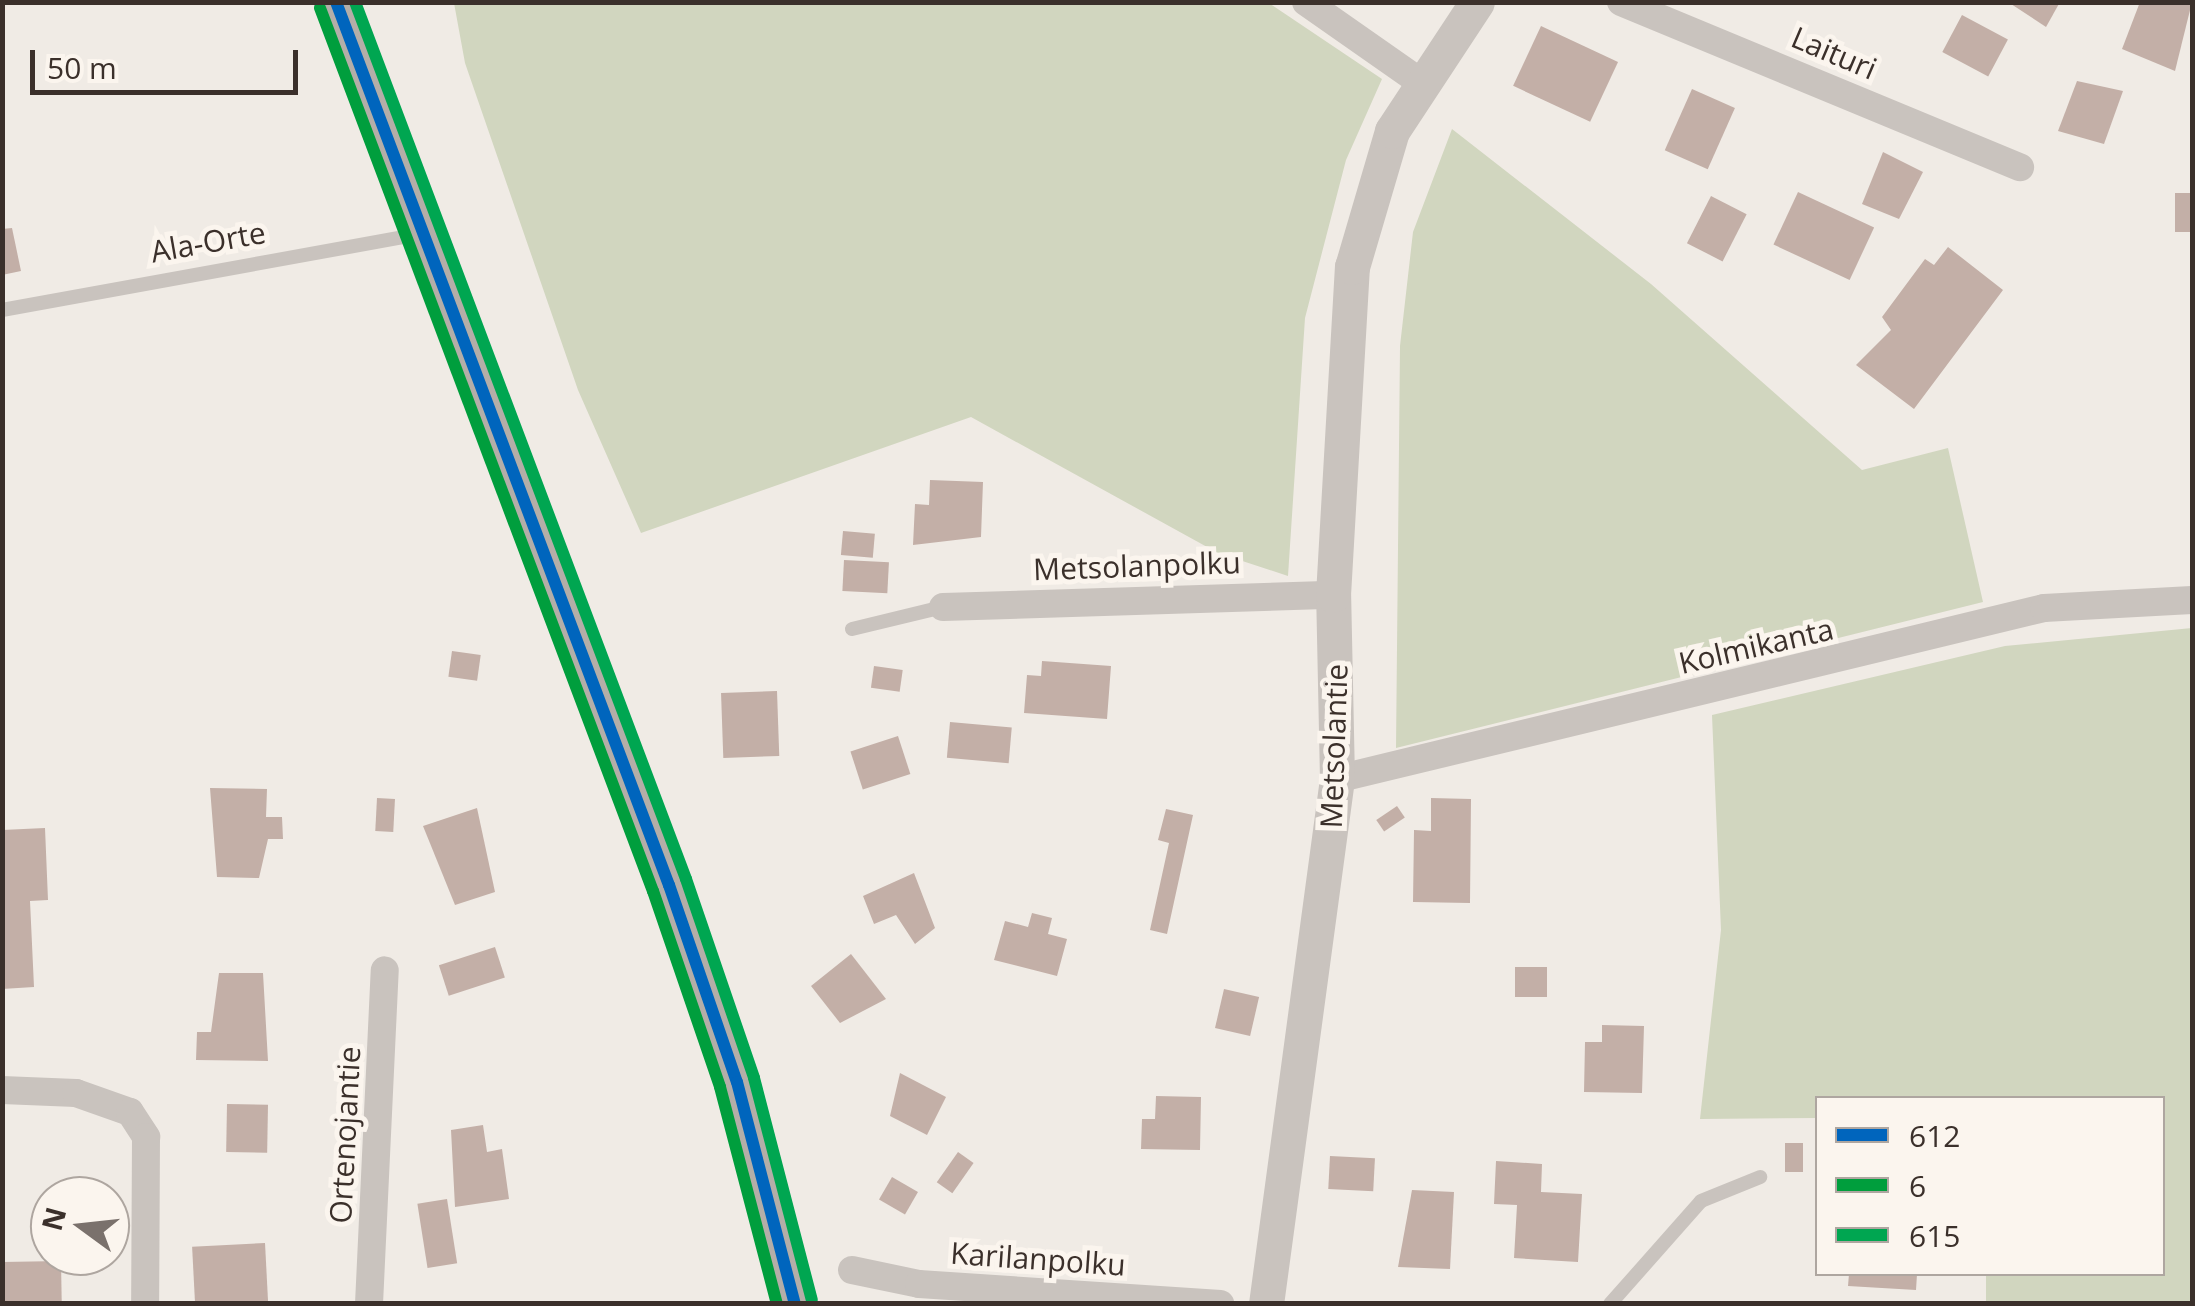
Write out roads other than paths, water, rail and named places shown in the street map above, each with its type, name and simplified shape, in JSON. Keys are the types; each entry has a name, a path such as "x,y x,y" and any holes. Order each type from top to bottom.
{"highway":[{"path":"336,2 706,992 795,1304"}],"street":[{"path":"1306,2 1423,84"},
{"name":"Metsolantie","path":"1264,1303 1336,779 1333,596 1352,267 1392,131 1477,2"},
{"name":"Laituri","path":"1621,2 2020,167"},
{"name":"Metsolanpolku","path":"942,607 1333,596"},
{"name":"Kolmikanta","path":"1336,779 2044,608 2192,600"},
{"name":"Ortenojantie","path":"368,1304 384,970"},
{"path":"2,1090 76,1093 130,1112 146,1137 145,1304"},
{"name":"Karilanpolku","path":"852,1270 919,1284 1220,1304"},
{"path":"1264,1303 1276,1304"}],"lane":[{"name":"Ala-Orte","path":"2,310 424,233"},
{"path":"852,628 942,607"},
{"path":"1610,1304 1701,1201 1760,1177"}]}
